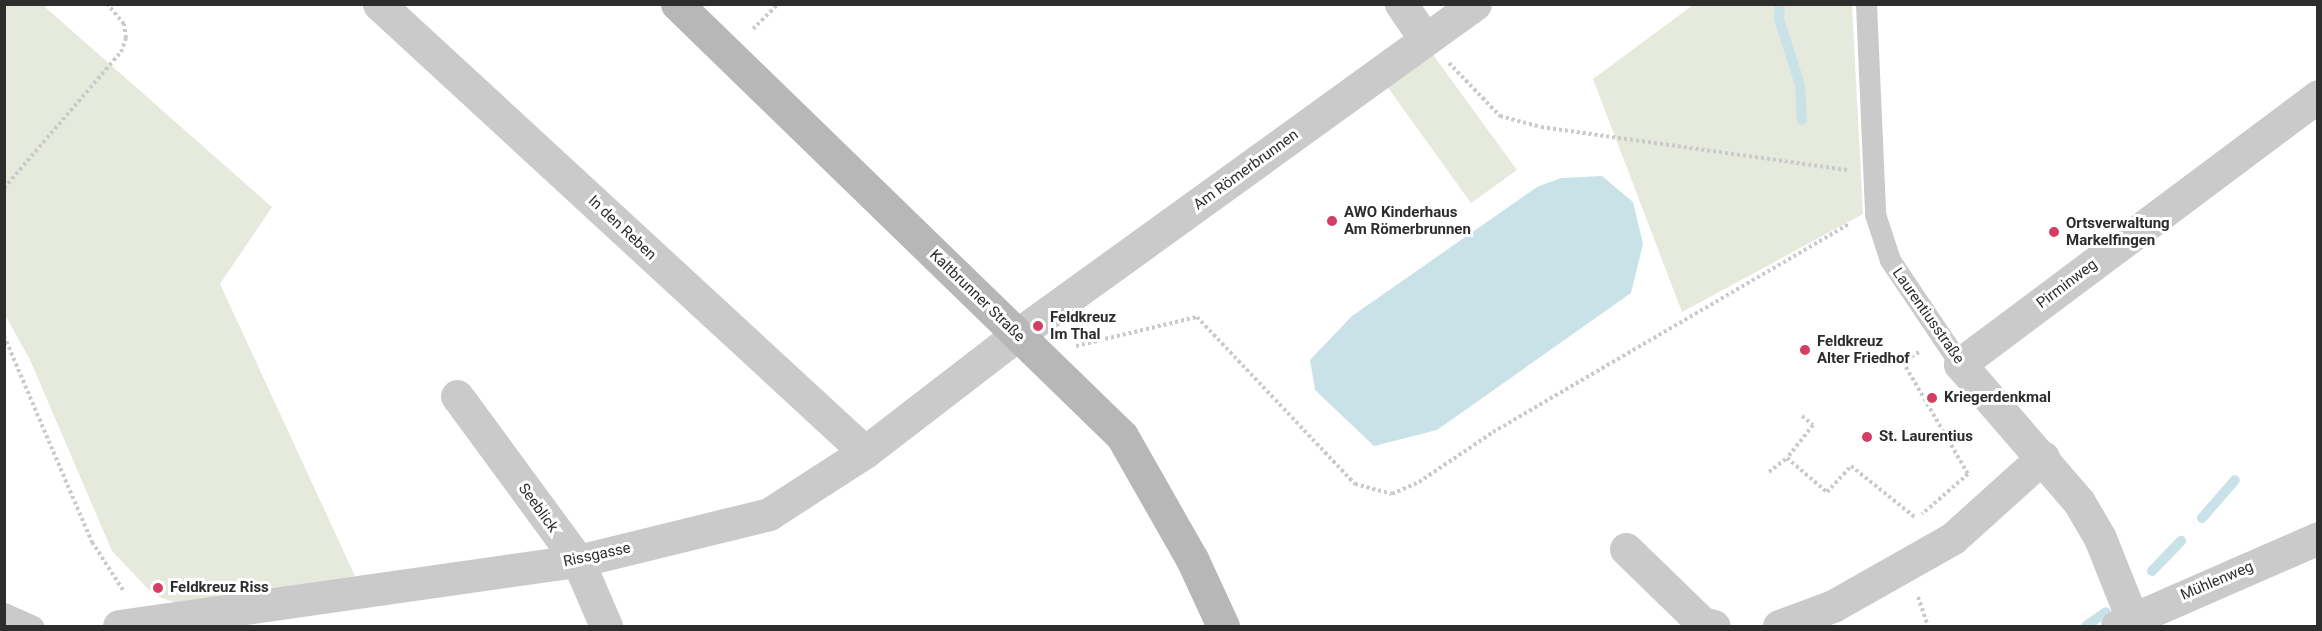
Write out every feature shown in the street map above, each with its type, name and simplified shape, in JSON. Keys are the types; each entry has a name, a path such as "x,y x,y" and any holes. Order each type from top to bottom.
{"street":[{"name":"In den Reben","path":"379,4 865,452"},
{"name":"Kaltbrunner Straße","path":"677,4 1122,436 1192,559 1223,627"},
{"path":"1401,4 1425,39"},
{"name":"Am Römerbrunnen","path":"1017,334 1475,4"},
{"name":"Pirminweg","path":"1960,364 2318,96"},
{"name":"Rissgasse","path":"132,625 578,561 769,514 865,452 1017,334"},
{"name":"Laurentiusstraße","path":"1960,364 2043,457 2079,502 2127,612"},
{"name":"Seeblick","path":"457,396 578,561 606,627"},
{"path":"1779,627 1833,606 1953,538 2043,457"},
{"name":"Mühlenweg","path":"2127,612 2318,538"},
{"path":"1626,549 1702,623 1714,627"}],"lane":[{"name":"Laurentiusstraße","path":"1866,4 1875,214 1890,260 1960,364"},
{"path":"4,613 33,627"}],"path":[{"path":"4,188 121,52 126,38 124,24 107,4"},
{"path":"1425,39 1500,116 1541,127 1874,174"},
{"path":"1070,347 1197,317 1355,484 1392,494 1419,482 1596,370 1850,224 1875,214"},
{"path":"4,336 92,542 132,625"},
{"path":"1787,458 1827,492 1851,466 1915,520 1968,474 1903,362 1941,336"},
{"path":"1769,472 1787,458 1813,425 1802,416"}],"shaded area":[{"path":"4,5 47,5 45,7 272,207 220,284 355,576 185,606 154,595 112,551 30,360 5,315"},
{"path":"1693,5 1852,5 1863,214 1682,312 1593,79"},
{"path":"1431,52 1517,170 1471,203 1386,85"}],"water":[{"path":"1602,176 1633,202 1643,244 1631,293 1437,430 1374,446 1315,390 1310,360 1352,316 1537,187 1561,178"}],"waterway":[{"path":"1780,4 1779,19 1800,85 1802,120"},
{"path":"2202,518 2235,480"},
{"path":"2152,571 2181,541"},
{"path":"2086,626 2106,612"}],"place":[{"name":"AWO Kinderhaus Am Römerbrunnen","path":"1332,221"},
{"name":"Ortsverwaltung Markelfingen","path":"2054,232"},
{"name":"Feldkreuz Im Thal","path":"1038,326"},
{"name":"Feldkreuz Alter Friedhof","path":"1805,350"},
{"name":"Kriegerdenkmal","path":"1932,398"},
{"name":"St. Laurentius","path":"1867,437"},
{"name":"Feldkreuz Riss","path":"158,588"}]}
